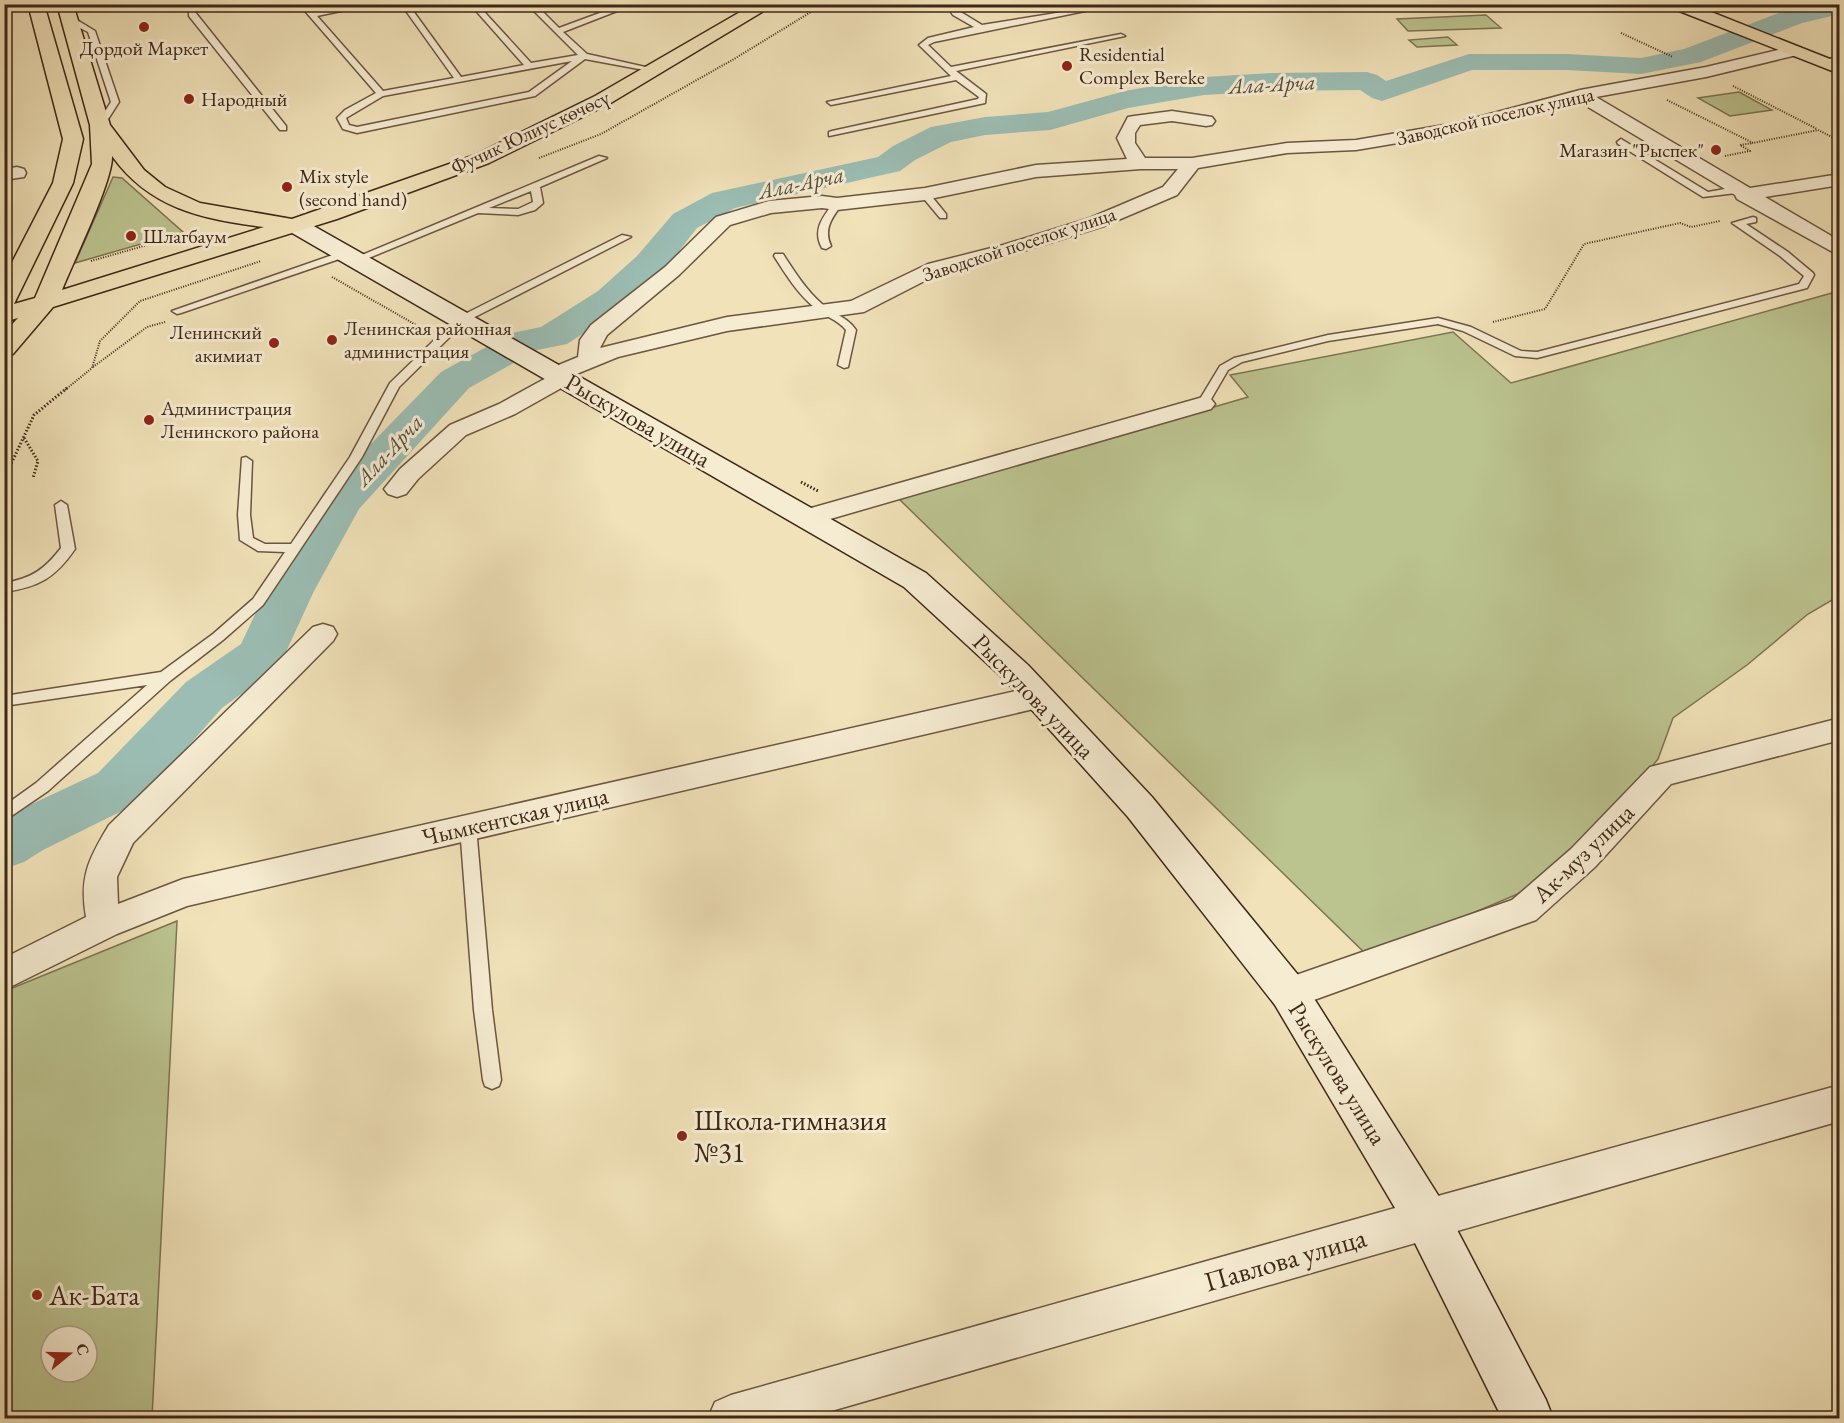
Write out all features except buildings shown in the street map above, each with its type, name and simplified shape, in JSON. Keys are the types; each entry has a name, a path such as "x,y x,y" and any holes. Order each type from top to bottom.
{"main road":[{"path":"4,302 63,183 73,139 36,4"},
{"name":"Фучик Юлиус көчөсү","path":"4,315 295,225 482,159 550,128 767,4"},
{"path":"1675,4 1737,24 1835,61"},
{"path":"1703,6 1737,24"},
{"path":"4,349 45,302 99,174 102,154 100,125 67,11"},
{"path":"100,125 133,169 166,196 179,203 222,214 295,225"},
{"name":"Рыскулова улица","path":"295,225 488,335 563,369 806,518 915,580 1017,673 1140,807 1289,993 1427,1219 1528,1419"}],"street":[{"name":"Заводской поселок улица","path":"397,489 409,474 458,430 507,409 588,349 592,337 672,271 723,221 769,207 822,202 837,204 926,194 1036,171 1192,163 1287,148 1356,145 1457,128 1580,95 1706,72 1785,44"},
{"path":"1580,95 1839,250"},
{"path":"1140,164 1125,141 1125,132 1134,121 1172,116 1206,121"},
{"name":"Заводской поселок улица","path":"563,369 610,352 727,324 856,308 935,268 1010,249 1097,222 1170,191 1192,163"},
{"path":"1740,192 1839,179"},
{"path":"806,518 1203,404"},
{"path":"105,924 98,889 104,863 121,834 323,634"},
{"name":"Чымкентская улица","path":"4,975 105,924 183,892 1038,697"},
{"name":"Ак-муз улица","path":"1289,993 1524,910 1583,858 1661,775 1839,729"},
{"name":"Павлова улица","path":"731,1419 1427,1219 1839,1104"}],"lane":[{"path":"67,11 93,4"},
{"path":"302,4 381,94"},
{"path":"312,15 371,4"},
{"path":"404,4 458,78"},
{"path":"473,4 529,66"},
{"path":"530,4 584,56"},
{"path":"558,31 632,4"},
{"path":"955,4 953,9 956,13 981,28"},
{"path":"832,134 982,101 982,96 949,70 923,44 981,28 1081,11"},
{"path":"192,14 283,128"},
{"path":"949,70 1121,36"},
{"path":"584,56 532,94 357,130 346,127 341,118 381,94 584,56 655,70"},
{"path":"831,102 957,77"},
{"path":"1622,142 1706,195 1740,192"},
{"path":"177,311 311,265 350,257 476,210 602,158"},
{"path":"476,210 524,212 538,203 535,186"},
{"path":"926,194 942,216"},
{"path":"826,246 822,239 821,227 837,204"},
{"path":"1203,404 1224,368 1238,360 1328,338 1438,321 1467,329 1518,354 1537,355 1803,286 1809,275 1785,254 1737,223 1753,220"},
{"path":"4,815 42,787 165,677 218,637 258,602 356,457 394,385 461,320 626,237"},
{"path":"779,256 798,285 826,311 843,318 851,330 844,365"},
{"path":"246,461 244,515 247,540 263,548 295,548"},
{"path":"4,588 29,585 47,576 68,549 61,505"},
{"path":"4,700 165,677"},
{"path":"468,827 483,1010 492,1080"}],"path":[{"path":"1637,85 1754,143"},
{"path":"1692,163 1750,152 1740,145 1818,130 1839,141"},
{"path":"1493,322 1545,309 1584,244 1680,223 1691,227 1721,221"},
{"path":"90,261 168,239"},
{"path":"4,479 34,414 92,368 100,341 140,301 287,252 441,339"},
{"path":"23,438 38,461 33,478"}],"green space":[{"path":"1486,15 1501,28 1408,31 1397,19"},
{"path":"1448,37 1457,45 1417,47 1409,40"},
{"path":"1739,92 1772,110 1730,116 1698,98"},
{"path":"113,177 122,178 183,232 75,263"},
{"path":"1839,291 1839,596 1808,614 1747,665 1673,718 1658,759 1611,817 1520,893 1369,957 899,499 1248,397 1230,375 1453,332 1511,383"},
{"path":"177,921 152,1418 5,1418 5,991"}],"waterway":[{"name":"Ала-Арча","path":"4,846 23,834 118,788 204,695 261,655 290,591 340,502 455,380 526,341 553,336 611,299 650,264 685,221 724,200 889,164 904,153 942,134 985,126 1050,121 1125,100 1204,86 1273,82 1367,81 1382,92 1469,62 1566,62 1641,66 1691,56 1793,17 1840,6"}],"place":[{"name":"Дордой Маркет","path":"144,27"},
{"name":"Residential Complex Bereke","path":"1067,66"},
{"name":"Народный","path":"189,99"},
{"name":"Магазин \"Рыспек\"","path":"1716,150"},
{"name":"Mix style (second hand)","path":"287,187"},
{"name":"Шлагбаум","path":"131,236"},
{"name":"Ленинская районная администрация","path":"332,340"},
{"name":"Ленинский акимиат","path":"274,343"},
{"name":"Администрация Ленинского района","path":"149,420"},
{"name":"Школа-гимназия №31","path":"682,1136"},
{"name":"Ак-Бата","path":"37,1295"}]}
